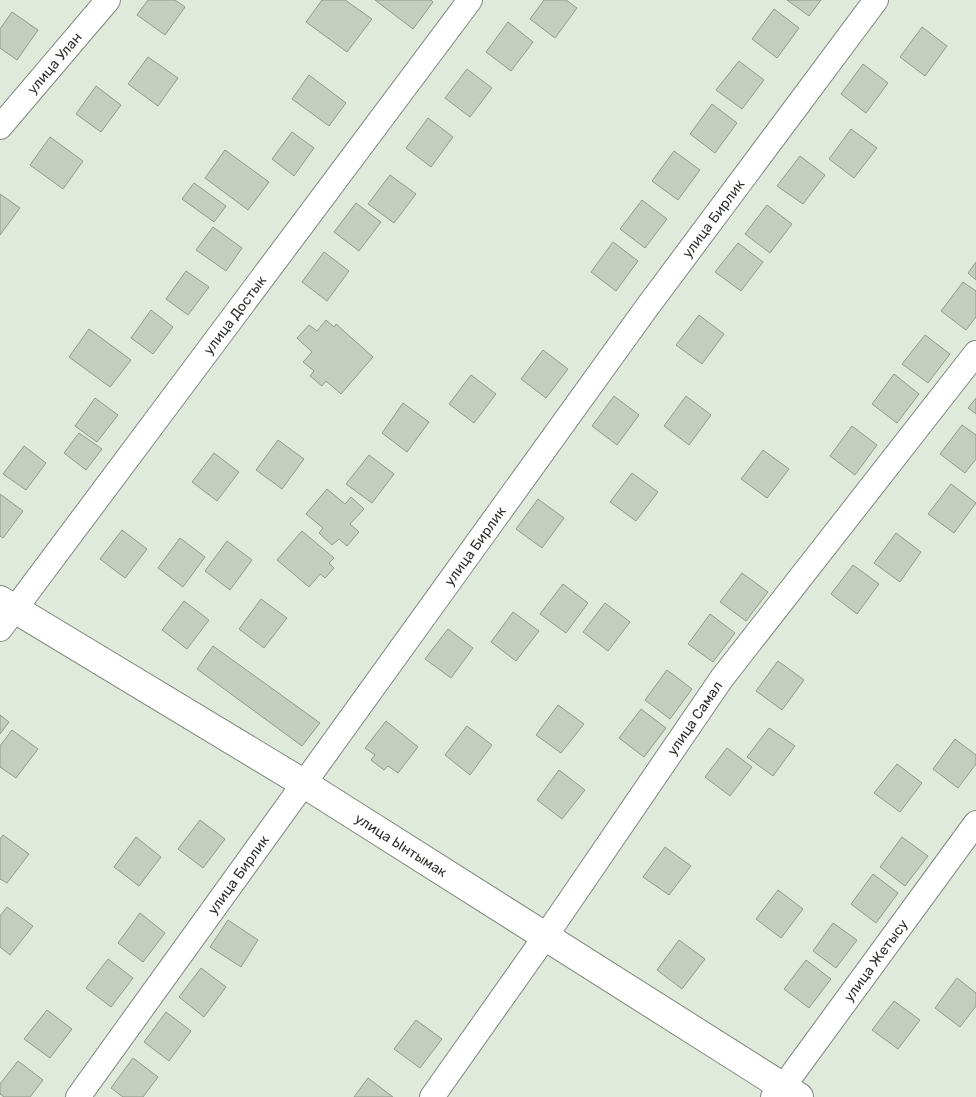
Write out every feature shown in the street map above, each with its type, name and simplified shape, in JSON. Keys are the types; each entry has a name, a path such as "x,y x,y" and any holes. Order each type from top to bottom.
{"street":[{"name":"улица Улан","path":"0,127 108,0"},
{"name":"улица Достык","path":"5,613 470,0"},
{"name":"улица Бирлик","path":"78,1097 639,318 876,0"},
{"name":"улица Самал","path":"432,1097 545,937 722,678 976,353"},
{"name":"улица Ынтымак","path":"5,613 303,783 545,937 785,1094"},
{"name":"улица Жетысу","path":"785,1094 976,823"}],"building":[{"path":"148,0 175,0 185,7 165,35 137,15"},
{"path":"322,0 345,0 372,19 347,52 306,22"},
{"path":"375,0 431,0 433,2 413,29"},
{"path":"544,0 566,0 577,8 555,38 530,19"},
{"path":"787,0 821,0 809,16"},
{"path":"774,9 799,28 777,58 752,39"},
{"path":"12,12 38,30 17,60 0,48 0,29"},
{"path":"508,22 533,42 511,71 486,52"},
{"path":"922,27 947,46 925,76 900,57"},
{"path":"148,57 178,78 158,106 128,84"},
{"path":"739,61 764,80 742,109 716,90"},
{"path":"863,64 888,83 866,113 841,94"},
{"path":"467,69 492,88 470,117 445,98"},
{"path":"309,75 346,103 329,126 292,99"},
{"path":"96,86 121,105 101,132 76,114"},
{"path":"712,104 737,123 715,153 690,134"},
{"path":"428,118 453,137 431,167 406,148"},
{"path":"851,129 877,148 854,178 829,159"},
{"path":"292,132 314,148 294,176 272,159"},
{"path":"50,137 83,161 63,189 30,165"},
{"path":"225,150 269,182 248,210 205,178"},
{"path":"674,151 700,170 678,200 652,181"},
{"path":"800,156 825,175 803,204 777,186"},
{"path":"390,175 416,194 394,223 368,204"},
{"path":"194,183 226,206 214,222 182,199"},
{"path":"0,194 20,208 0,235"},
{"path":"642,200 667,219 645,248 620,229"},
{"path":"356,203 381,222 359,251 334,232"},
{"path":"767,205 792,224 770,253 745,234"},
{"path":"213,227 242,248 226,271 196,250"},
{"path":"613,242 638,261 616,291 591,272"},
{"path":"738,243 763,262 741,291 715,272"},
{"path":"324,252 349,271 327,301 302,282"},
{"path":"976,262 976,280 968,273"},
{"path":"186,271 209,287 188,315 166,299"},
{"path":"963,282 976,291 976,317 966,330 941,311"},
{"path":"151,310 173,327 153,354 131,338"},
{"path":"699,315 724,334 702,364 676,345"},
{"path":"326,320 334,327 336,324 373,357 341,394 326,381 322,386 310,376 314,371 303,362 312,352 297,338 309,325 317,331"},
{"path":"89,329 131,360 110,387 69,357"},
{"path":"925,335 950,354 928,383 902,364"},
{"path":"543,350 568,369 546,398 521,379"},
{"path":"894,374 919,394 897,423 872,404"},
{"path":"471,375 496,394 474,423 449,404"},
{"path":"614,396 639,415 617,445 592,426"},
{"path":"686,396 711,415 689,445 664,426"},
{"path":"95,398 118,415 97,442 75,426"},
{"path":"976,398 976,414 968,408"},
{"path":"403,403 429,422 407,452 382,433"},
{"path":"962,425 976,435 976,459 965,473 940,454"},
{"path":"852,426 877,445 855,475 830,456"},
{"path":"79,433 102,449 86,470 64,453"},
{"path":"278,440 304,459 282,489 256,470"},
{"path":"24,446 46,463 26,490 3,474"},
{"path":"763,450 789,469 767,498 741,479"},
{"path":"214,453 239,472 217,501 192,482"},
{"path":"369,455 394,474 372,503 346,484"},
{"path":"632,473 658,492 636,521 610,502"},
{"path":"951,484 976,503 954,533 928,514"},
{"path":"327,489 345,504 351,497 364,509 350,524 359,532 347,546 339,539 332,545 319,533 323,528 306,514"},
{"path":"0,494 23,511 3,538 0,536"},
{"path":"538,499 564,518 542,548 516,529"},
{"path":"122,530 147,549 125,578 100,559"},
{"path":"302,531 334,558 329,563 334,568 325,578 320,574 309,587 277,560"},
{"path":"896,533 921,552 900,582 874,563"},
{"path":"180,538 205,557 183,587 158,568"},
{"path":"227,541 252,560 230,590 205,571"},
{"path":"853,565 879,584 857,614 831,594"},
{"path":"742,573 768,592 746,621 720,602"},
{"path":"563,584 588,603 566,633 540,614"},
{"path":"261,599 287,618 264,648 239,629"},
{"path":"184,601 209,620 187,649 162,630"},
{"path":"605,603 630,622 608,651 583,632"},
{"path":"513,612 539,631 516,661 491,642"},
{"path":"710,614 735,633 713,662 688,644"},
{"path":"448,629 473,648 451,678 425,659"},
{"path":"213,646 320,723 302,746 197,669"},
{"path":"778,661 804,680 782,710 756,691"},
{"path":"667,670 692,689 670,719 645,700"},
{"path":"558,705 584,724 561,753 536,735"},
{"path":"641,709 666,728 644,757 619,738"},
{"path":"0,715 9,722 0,734"},
{"path":"386,721 418,747 398,773 388,766 384,770 371,760 375,755 365,748"},
{"path":"467,726 492,745 470,775 445,755"},
{"path":"769,728 795,746 773,776 747,757"},
{"path":"12,730 38,749 16,778 0,767 0,746"},
{"path":"955,739 976,755 976,764 958,788 933,769"},
{"path":"727,748 752,767 730,796 705,777"},
{"path":"897,764 922,783 900,812 874,793"},
{"path":"559,770 585,790 562,819 537,800"},
{"path":"200,820 225,839 203,868 178,849"},
{"path":"3,835 29,854 7,883 0,879 0,839"},
{"path":"136,837 161,857 139,886 114,867"},
{"path":"902,837 928,856 905,886 880,867"},
{"path":"665,847 691,866 669,895 643,877"},
{"path":"873,874 898,893 876,923 851,904"},
{"path":"778,890 803,909 781,938 756,919"},
{"path":"7,907 33,926 10,955 0,947 0,916"},
{"path":"140,913 165,933 143,962 118,943"},
{"path":"228,920 258,940 241,967 210,947"},
{"path":"833,923 857,940 836,968 813,951"},
{"path":"679,940 705,959 682,989 657,970"},
{"path":"108,959 133,978 111,1007 86,988"},
{"path":"806,960 831,979 809,1008 784,989"},
{"path":"201,968 226,987 204,1017 179,997"},
{"path":"957,978 976,993 976,1006 960,1027 935,1008"},
{"path":"894,1001 920,1020 898,1049 872,1030"},
{"path":"47,1010 72,1029 50,1058 24,1039"},
{"path":"166,1012 191,1031 169,1061 144,1042"},
{"path":"416,1020 442,1039 420,1068 394,1049"},
{"path":"133,1058 158,1077 143,1097 123,1097 111,1088"},
{"path":"18,1061 43,1080 30,1097 4,1097 0,1094 0,1084"},
{"path":"368,1078 393,1097 354,1097"}]}
